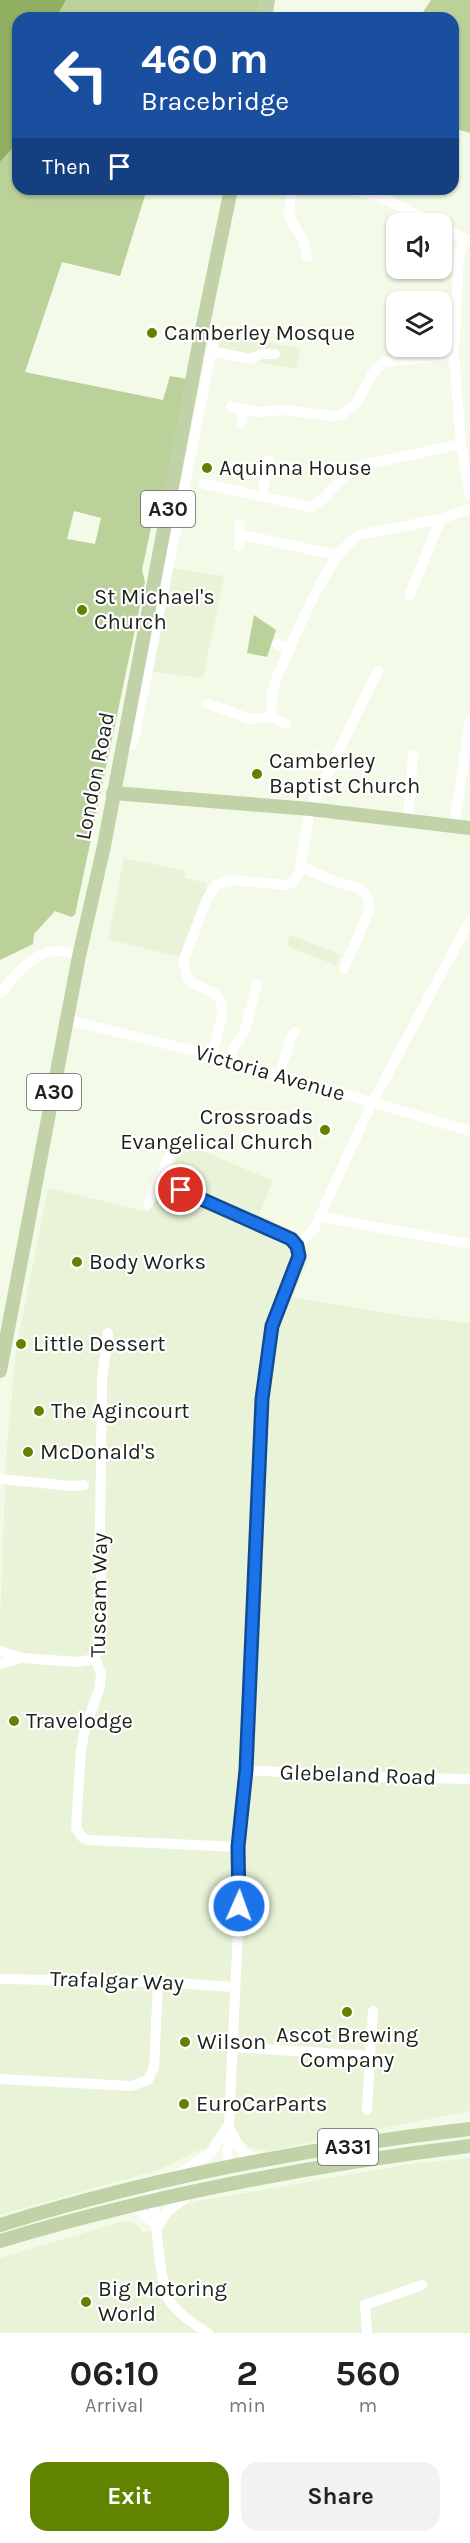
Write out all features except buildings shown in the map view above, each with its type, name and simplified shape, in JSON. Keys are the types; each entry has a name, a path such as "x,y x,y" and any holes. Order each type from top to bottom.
{"main road":[{"name":"London Road","path":"0,1371 79,956 209,345 230,195"},
{"path":"113,793 310,809 470,828"},
{"name":"A331","path":"0,2225 170,2180 260,2162 470,2129"},
{"name":"A331","path":"0,2241 154,2200 368,2159 470,2146"},
{"path":"227,2169 227,2186"}],"street":[{"path":"291,195 289,217 303,240 307,257"},
{"path":"373,195 413,213"},
{"path":"452,232 467,240 459,254 454,355 461,444 470,494"},
{"path":"209,345 250,359 262,354 275,354"},
{"path":"231,407 257,412 285,410 334,416 343,414 357,402 373,373 384,362 454,355"},
{"path":"241,423 244,410"},
{"path":"204,484 311,507 323,499 353,467 461,444"},
{"path":"262,497 269,460"},
{"path":"271,717 273,687 290,649 338,555 350,541 359,535 441,519 470,509"},
{"path":"409,596 441,519"},
{"path":"238,546 240,529 338,555"},
{"path":"277,644 290,649"},
{"path":"211,1055 223,1013 222,1005 218,996 188,979 183,962 212,890 223,881 230,880 285,885 292,883 302,868 310,809 378,671"},
{"path":"207,704 251,719 271,717 286,724"},
{"path":"454,826 470,720"},
{"path":"408,820 413,755"},
{"path":"302,868 314,871 331,880 354,885 368,898 369,911 344,969"},
{"path":"297,1246 309,1237 321,1217 372,1104 470,920"},
{"path":"0,993 31,961 44,953 58,950 79,956"},
{"path":"230,1061 233,1049 242,1038 257,984"},
{"name":"Victoria Avenue","path":"68,1020 211,1055 470,1131"},
{"path":"279,1076 291,1037 295,1032"},
{"path":"148,1204 173,1148"},
{"path":"160,1180 291,1239 297,1246 299,1256 272,1326 262,1399 246,1770 238,1847 240,1886 227,2169"},
{"path":"321,1217 470,1244"},
{"name":"Tuscam Way","path":"108,1333 102,1380 100,1530 102,1628 95,1659 101,1673 100,1687 85,1728 81,1751 75,1820 78,1833 88,1840 238,1847"},
{"path":"0,1479 72,1486 84,1485"},
{"path":"0,1651 22,1658 78,1662 95,1659"},
{"path":"0,1664 22,1658"},
{"name":"Glebeland Road","path":"246,1770 368,1777 470,1779"},
{"name":"Trafalgar Way","path":"0,1978 158,1982 234,1987"},
{"path":"0,2079 131,2086 148,2080 154,2068 158,1982"},
{"path":"367,2110 373,2010"},
{"path":"233,2047 370,2056"},
{"path":"228,2125 242,2152 260,2162"},
{"path":"170,2180 210,2153 228,2125"},
{"path":"152,2185 168,2299 189,2320 208,2333"},
{"path":"157,2226 174,2205 193,2193"},
{"path":"130,2206 140,2211 157,2226"},
{"path":"367,2333 365,2305 422,2285"}],"shaded area":[{"path":"0,0 66,0 59,12 12,12 12,149 0,162"},
{"path":"66,0 261,0 259,12 59,12"},
{"path":"431,0 470,0 470,133 459,130 459,12 423,12"},
{"path":"12,149 12,195 145,195 120,276 62,262 25,372 163,400 170,376 187,379 161,508 154,514 142,570 145,582 75,915 71,917 55,911 34,934 33,944 0,960 0,162","holes":["74,511 101,518 95,544 67,539"]},
{"path":"221,333 301,349 296,369 217,354"},
{"path":"170,568 224,576 203,678 151,672"},
{"path":"254,615 276,630 267,657 247,653"},
{"path":"124,858 186,871 184,878 207,883 204,899 179,957 108,939"},
{"path":"289,935 340,954 336,965 288,947"},
{"path":"185,1143 273,1181 259,1215 301,1235 308,1259 293,1297 404,1316 470,1323 470,2111 268,2151 253,2149 243,2142 197,2151 158,2170 0,2215 0,1622 6,1459 16,1349 48,1188 148,1212"},
{"path":"470,2158 470,2333 0,2333 0,2258 124,2221 135,2224 143,2232 164,2229 170,2216 184,2206 198,2201 411,2164"}],"place":[{"name":"Camberley Mosque","path":"152,333"},
{"name":"Aquinna House","path":"207,468"},
{"name":"St Michael's Church","path":"82,610"},
{"name":"Camberley Baptist Church","path":"257,774"},
{"name":"Crossroads Evangelical Church","path":"325,1130"},
{"name":"Body Works","path":"77,1262"},
{"name":"Little Dessert","path":"21,1344"},
{"name":"The Agincourt","path":"39,1411"},
{"name":"McDonald's","path":"28,1452"},
{"name":"Travelodge","path":"14,1721"},
{"name":"Ascot Brewing Company","path":"347,2012"},
{"name":"Wilson","path":"185,2042"},
{"name":"EuroCarParts","path":"184,2104"},
{"name":"Big Motoring World","path":"86,2302"}],"route":[{"path":"181,1190 291,1239 297,1246 299,1256 272,1326 262,1399 246,1770 241,1836 238,1847 240,1858 239,1906"}]}
